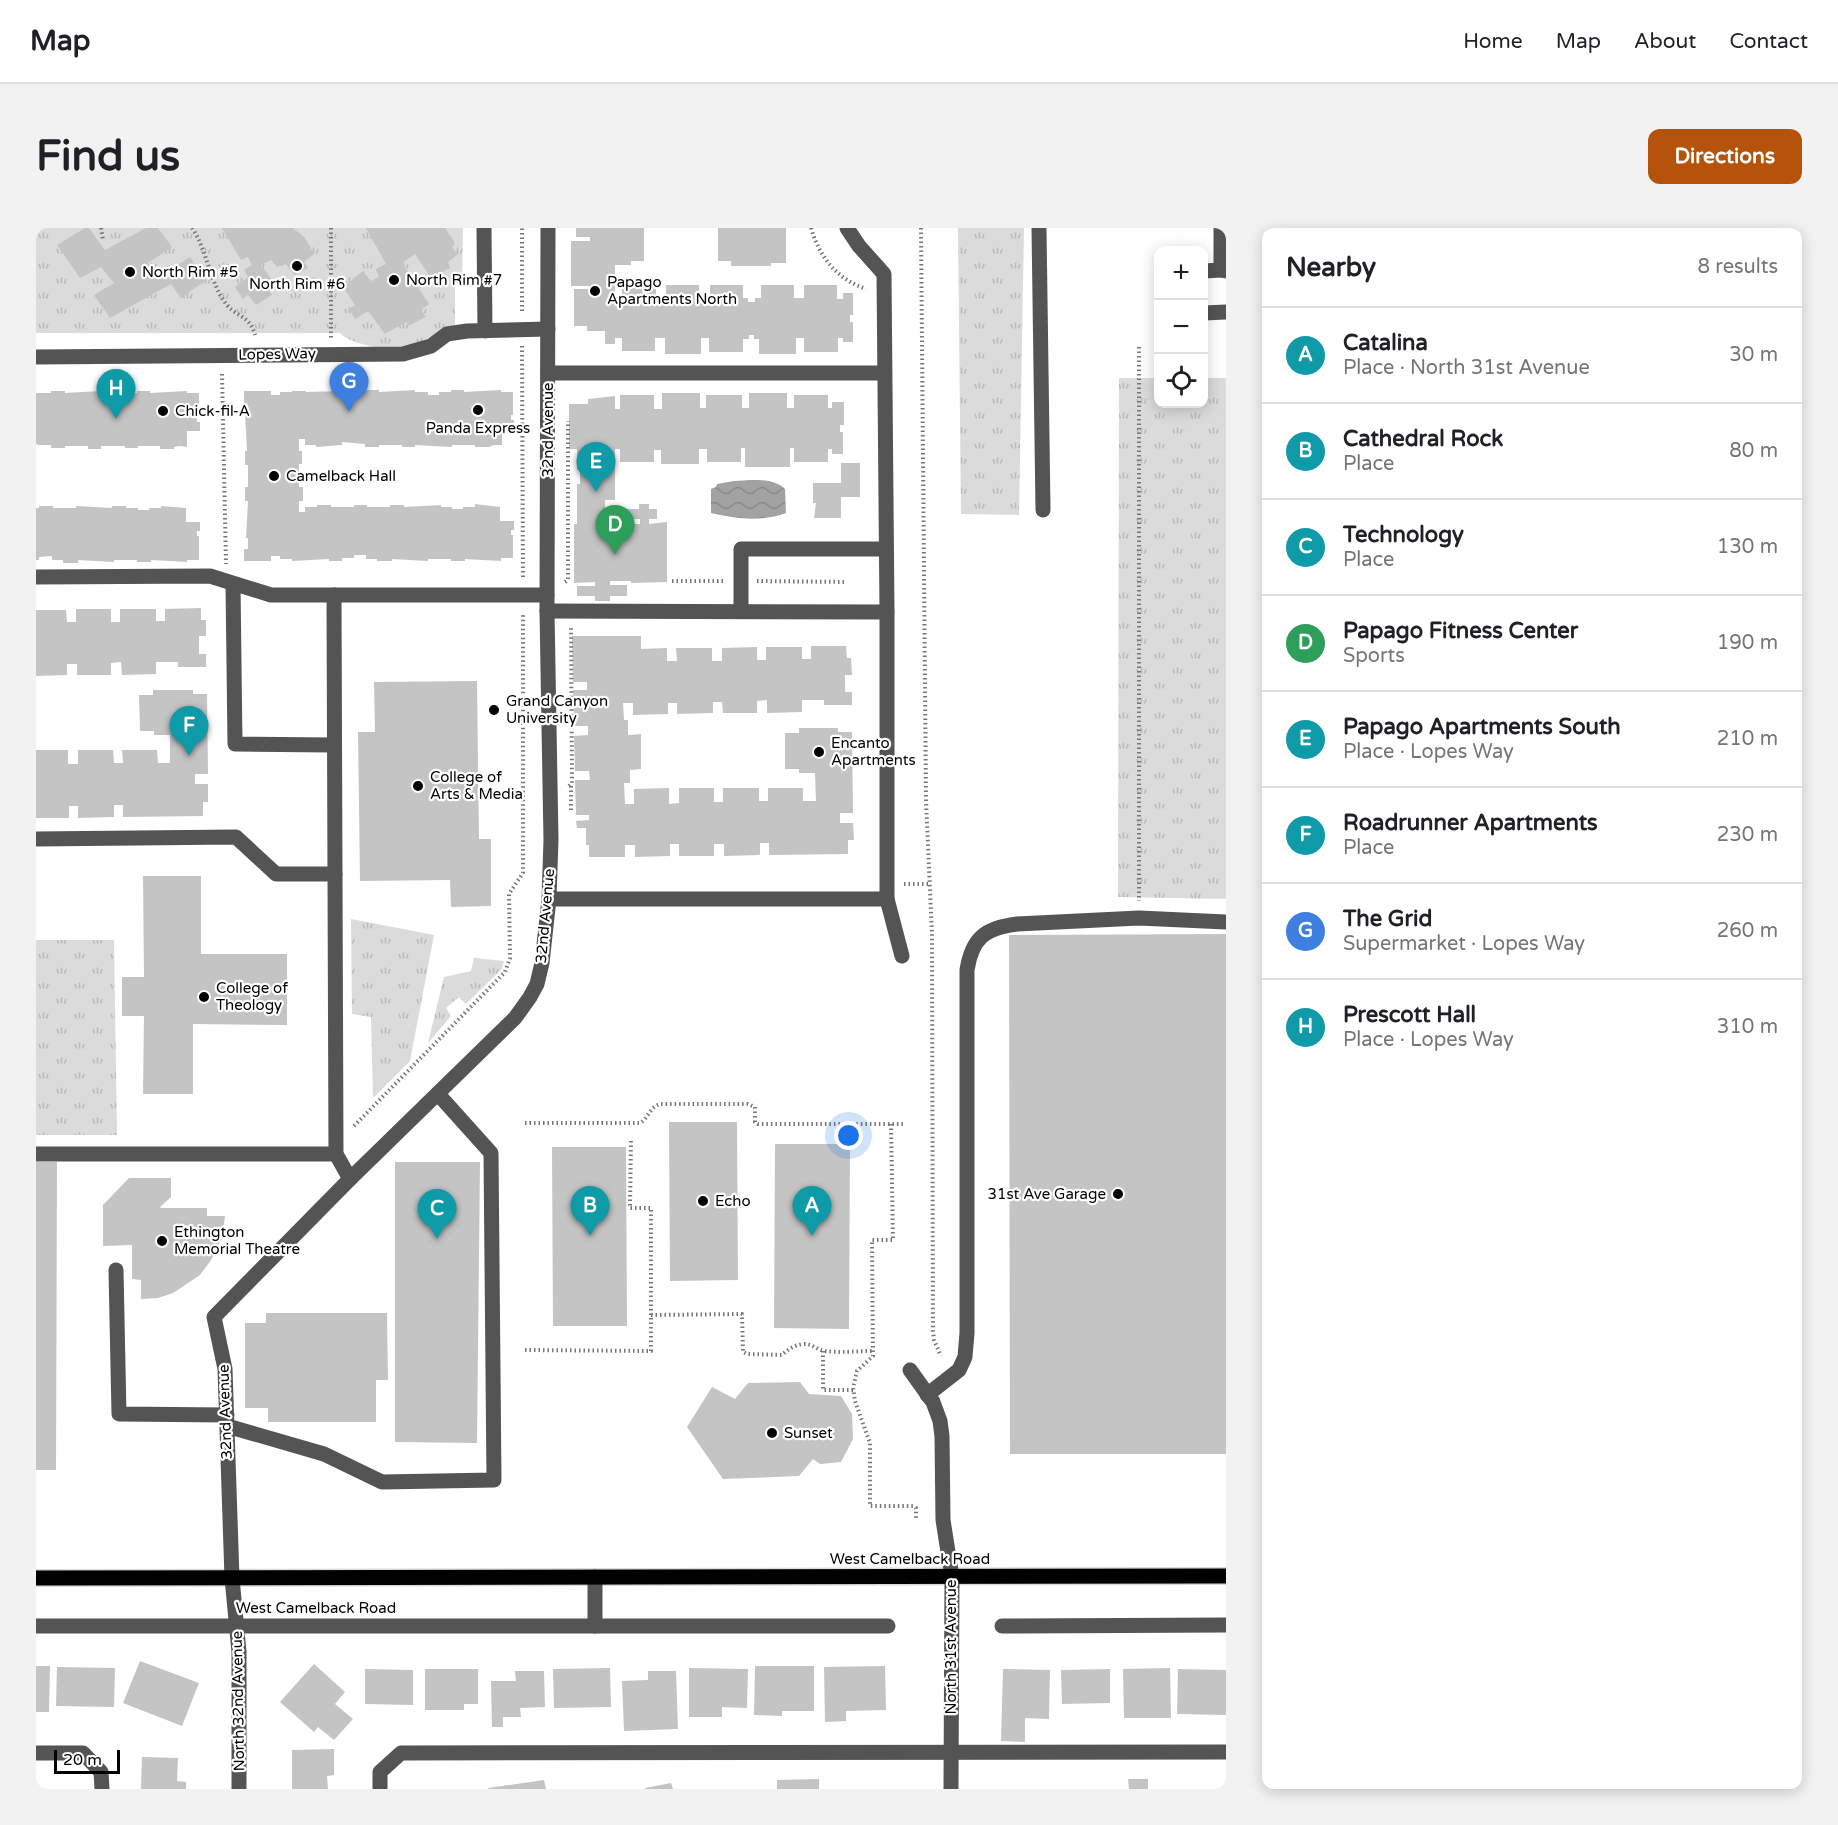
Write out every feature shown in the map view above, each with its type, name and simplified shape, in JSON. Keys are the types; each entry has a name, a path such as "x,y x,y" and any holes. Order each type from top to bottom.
{"main road":[{"name":"West Camelback Road","path":"36,1578 1226,1576"}],"street":[{"path":"484,228 485,331"},
{"name":"32nd Avenue","path":"232,1578 225,1369 214,1317 350,1179 515,1018 530,997 542,963 549,899 550,818 548,228"},
{"path":"847,228 859,246 884,274 887,899 902,956"},
{"path":"1039,228 1043,510"},
{"path":"1208,271 1223,270 1221,228"},
{"path":"1208,313 1226,312"},
{"name":"Lopes Way","path":"36,357 403,354 431,346 447,334 548,329"},
{"path":"548,373 883,373"},
{"path":"741,611 741,549 886,549"},
{"path":"36,577 210,576 271,595 548,595"},
{"path":"230,583 235,744 333,745"},
{"path":"334,595 336,1148 350,1179"},
{"path":"548,611 887,612"},
{"path":"36,839 236,837 276,874 335,874"},
{"path":"549,899 887,899"},
{"path":"927,1395 959,1370 965,1357 967,1333 967,970 969,956 976,942 984,933 998,926 1139,918 1226,922"},
{"path":"116,1270 119,1414 227,1421 324,1454 382,1482 494,1480 491,1153 438,1094"},
{"path":"36,1154 336,1148"},
{"name":"North 31st Avenue","path":"910,1370 933,1402 940,1421 944,1456 944,1520 951,1577 951,1789"},
{"path":"595,1577 596,1626"},
{"name":"North 32nd Avenue","path":"232,1578 240,1652 239,1789"},
{"path":"1002,1626 1226,1625"},
{"name":"West Camelback Road","path":"36,1626 888,1626"},
{"path":"380,1789 380,1772 401,1753 1226,1752"},
{"path":"36,1753 83,1753 101,1772 102,1789"}],"path":[{"path":"101,228 103,240"},
{"path":"192,228 227,305 244,316 255,335"},
{"path":"331,228 331,354"},
{"path":"336,1148 505,972 510,960 509,894 523,873 522,228"},
{"path":"811,228 820,250 838,275 869,292"},
{"path":"921,228 926,800 932,934 933,1332 941,1356"},
{"path":"1139,347 1139,918"},
{"path":"222,355 230,583"},
{"path":"672,581 847,582"},
{"path":"571,786 571,812"},
{"path":"887,884 930,884"},
{"path":"525,1123 640,1123 655,1105 748,1104 755,1107 755,1122 758,1124 903,1124"},
{"path":"891,1124 893,1240 872,1240 873,1356 857,1371 853,1390 870,1443 870,1506 913,1506 916,1508 916,1519"},
{"path":"525,1350 651,1351 651,1208 630,1208 631,1138"},
{"path":"651,1315 742,1314 743,1352 747,1354 782,1355 805,1343 823,1351 873,1351"},
{"path":"823,1351 823,1390 853,1390"}],"green space":[{"path":"36,228 463,228 462,282 455,284 455,325 420,342 391,348 362,344 340,333 36,333"},
{"path":"958,228 1024,228 1019,515 961,514"},
{"path":"1119,378 1154,378 1154,408 1208,408 1208,378 1226,378 1226,899 1118,897"},
{"path":"351,919 434,935 410,1061 373,1098 371,1017 352,1014"},
{"path":"36,940 114,940 117,1135 36,1135"},
{"path":"474,958 504,961 502,969 466,1004 459,997 446,1008 451,1016 428,1043 444,977 471,971"}],"water":[{"path":"761,480 780,485 785,489 786,513 768,518 749,519 711,513 711,489 717,484"}],"building":[{"name":"North Rim #5","path":"85,228 89,228 105,250 146,228 158,228 172,247 148,263 159,277 190,257 206,280 181,298 171,284 110,318 94,295 114,283 101,267 80,278 57,245"},
{"name":"North Rim #6","path":"222,228 293,228 305,238 314,254 304,262 308,268 294,275 286,264 277,267 271,260 261,265 278,288 270,291 272,295 256,305 248,295 243,299 235,287 248,277 244,270 252,265 248,257 241,260"},
{"name":"North Rim #7","path":"366,228 445,228 455,243 452,248 458,254 448,262 450,268 431,278 415,254 402,263 429,304 421,310 426,317 410,325 406,322 385,334 368,311 355,319 349,309 355,305 343,287 363,271 371,281 379,277 376,269 386,264"},
{"name":"Papago Apartments North","path":"576,228 644,228 644,261 631,261 631,265 615,265 615,299 622,299 622,285 656,285 656,298 666,298 666,285 699,285 699,298 710,298 710,285 743,285 743,298 748,298 748,302 755,302 755,298 761,298 761,285 794,285 794,298 804,298 804,285 837,285 837,299 843,299 843,293 853,293 853,315 850,315 850,322 853,322 853,342 843,342 843,338 838,338 838,352 804,352 804,338 796,338 796,354 759,354 759,339 754,339 754,335 749,335 749,339 743,339 743,352 709,352 709,338 701,338 701,354 665,354 665,338 655,338 655,351 622,351 622,338 615,338 615,344 605,344 605,331 587,331 587,326 574,326 574,289 589,289 589,286 571,286 571,241 590,241 590,237 576,237"},
{"name":"Papago Apartments North","path":"718,228 786,228 786,263 771,263 771,266 731,266 731,261 718,261"},
{"name":"Camelback Hall","path":"365,390 379,390 379,392 415,390 415,392 428,392 428,395 439,395 439,392 451,392 451,390 513,392 511,420 514,420 514,430 502,430 502,445 489,447 379,445 379,447 365,447 365,444 342,442 342,445 316,447 316,445 305,445 305,439 299,439 302,464 299,464 299,487 303,487 303,501 299,501 299,512 305,512 305,507 317,507 317,505 390,507 390,505 404,505 404,507 441,505 441,507 452,507 452,509 463,509 463,507 475,507 475,504 500,507 500,521 514,521 514,530 511,530 513,558 501,558 501,561 392,559 392,561 377,561 377,559 366,559 366,555 354,555 354,558 342,558 342,561 329,561 329,559 292,561 292,559 280,559 280,556 271,556 271,561 244,561 244,549 248,549 248,538 246,538 248,501 245,501 245,487 248,487 248,465 245,465 247,403 244,403 244,391 271,391 271,395 280,395 280,392 292,391 365,392"},
{"path":"51,391 65,391 65,393 101,391 101,393 113,393 113,396 125,396 125,393 137,393 137,391 199,393 197,422 200,422 200,431 187,431 187,447 180,446 174,449 160,449 160,446 125,448 125,446 101,446 101,449 88,449 88,446 51,448 51,445 39,445 36,444 36,393 51,393"},
{"path":"662,393 700,393 700,408 706,408 706,395 742,395 742,408 749,408 749,393 787,393 787,408 794,408 794,395 828,395 828,408 832,408 832,402 844,402 844,425 840,425 840,432 843,432 843,454 832,454 832,449 828,449 828,462 794,462 794,448 790,448 790,467 745,467 745,448 741,448 741,462 707,462 707,449 699,449 699,464 661,464 661,450 654,450 654,462 620,462 620,449 615,449 615,500 605,500 605,524 640,524 640,519 622,519 622,509 639,509 639,504 649,504 649,509 657,509 657,519 649,519 649,524 667,522 667,582 610,581 610,585 627,585 627,596 610,596 610,601 595,601 595,596 577,596 577,586 595,586 595,582 574,583 574,524 577,524 577,484 580,484 580,470 577,470 577,449 569,449 569,404 588,404 588,399 615,396 615,409 620,409 620,395 654,395 654,409 662,409"},
{"path":"841,463 860,463 860,497 841,497 841,518 814,518 816,503 813,503 813,483 841,483"},
{"path":"39,506 112,508 112,506 126,506 126,508 138,508 138,510 161,508 161,506 186,508 186,522 200,522 200,531 197,531 199,560 137,562 137,560 114,560 114,562 78,560 78,563 63,563 63,560 52,560 52,556 39,557 39,560 36,560 36,508"},
{"path":"201,608 201,620 206,620 206,636 199,636 199,654 206,654 206,667 178,667 178,662 156,662 156,674 122,675 121,662 111,663 111,675 77,675 77,664 67,664 67,675 36,676 36,610 66,610 67,622 76,622 76,609 111,609 111,622 120,622 120,609 156,609 156,621 165,621 165,609"},
{"name":"Encanto Apartments","path":"572,636 641,636 641,649 667,648 667,661 677,661 676,648 712,648 712,661 722,661 722,648 757,647 757,660 766,660 766,647 802,647 802,659 811,659 811,646 846,646 847,658 851,658 852,675 845,675 845,692 852,692 852,705 824,705 824,700 802,700 802,712 767,713 767,700 757,701 757,713 723,713 722,702 713,702 713,713 677,714 677,703 668,703 668,714 633,715 633,703 623,703 624,720 628,720 628,735 641,734 641,769 630,770 630,783 624,783 625,804 634,804 634,789 669,788 669,804 679,803 679,788 714,788 714,802 723,802 723,788 759,788 759,801 768,801 768,788 803,788 803,801 816,801 815,773 799,773 799,769 785,769 785,733 799,733 799,728 838,728 838,732 852,732 853,813 840,813 840,823 853,823 854,840 848,840 848,854 769,855 769,843 760,843 760,855 724,856 724,844 714,844 714,856 679,856 679,844 670,844 670,856 635,857 635,845 625,845 625,857 589,857 586,828 577,828 576,821 589,820 589,815 576,815 575,780 590,780 589,771 575,771 574,736 588,735 588,726 574,726 573,690 587,690 587,682 573,682"},
{"name":"College of Arts & Media","path":"477,681 479,839 491,839 491,906 451,907 450,880 360,881 358,732 375,732 374,682"},
{"path":"153,690 193,690 193,694 207,694 208,774 195,774 195,784 208,784 208,802 203,802 203,816 123,817 123,805 114,805 114,817 78,818 78,806 69,806 69,818 36,818 36,750 68,750 68,764 78,764 78,750 113,750 114,763 123,763 122,750 157,750 158,763 170,763 170,735 154,735 154,731 140,731 139,695 153,695"},
{"name":"College of Theology","path":"143,876 201,876 201,954 287,954 287,1025 193,1024 193,1094 143,1094 144,1016 122,1016 122,977 144,977"},
{"name":"31st Ave Garage","path":"1226,934 1226,1454 1010,1454 1009,935"},
{"name":"Echo","path":"669,1122 737,1122 738,1280 670,1281"},
{"path":"775,1144 850,1144 849,1329 774,1328"},
{"path":"552,1147 626,1147 627,1326 553,1326"},
{"path":"36,1162 57,1162 56,1470 36,1470"},
{"path":"395,1162 480,1162 477,1443 395,1442"},
{"name":"Ethington Memorial Theatre","path":"129,1178 171,1178 171,1197 161,1208 207,1208 207,1216 225,1216 222,1238 200,1275 173,1293 158,1298 141,1299 141,1280 132,1279 132,1245 103,1246 103,1205"},
{"path":"266,1313 387,1313 388,1380 376,1380 376,1422 268,1422 268,1408 245,1408 245,1323 266,1323"},
{"name":"Sunset","path":"800,1382 809,1394 841,1396 852,1414 853,1439 841,1462 820,1464 813,1459 799,1476 723,1479 687,1427 712,1387 735,1399 748,1383"},
{"path":"140,1661 199,1683 182,1726 123,1703"},
{"path":"314,1664 345,1692 335,1704 353,1719 334,1740 318,1727 314,1732 280,1702"},
{"path":"36,1666 50,1666 49,1712 36,1712"},
{"path":"755,1666 814,1666 814,1711 782,1711 782,1716 754,1715"},
{"path":"885,1666 886,1710 846,1711 846,1721 825,1722 824,1667"},
{"path":"57,1667 115,1668 114,1707 56,1706"},
{"path":"610,1668 611,1707 554,1708 553,1669"},
{"path":"689,1668 748,1669 747,1708 722,1707 722,1717 689,1717"},
{"path":"1170,1668 1171,1718 1124,1718 1123,1669"},
{"path":"365,1669 413,1670 413,1705 365,1704"},
{"path":"425,1669 478,1669 478,1704 464,1704 464,1710 425,1710"},
{"path":"1003,1669 1050,1670 1049,1719 1025,1718 1025,1742 1001,1741"},
{"path":"1110,1669 1110,1703 1062,1704 1061,1670"},
{"path":"1178,1669 1226,1670 1226,1715 1177,1714"},
{"path":"515,1671 544,1671 545,1707 520,1708 521,1717 503,1717 503,1727 492,1727 491,1681 516,1681"},
{"path":"648,1671 676,1671 678,1729 624,1731 622,1681 648,1680"},
{"path":"334,1749 334,1775 327,1776 328,1789 292,1789 292,1750"},
{"path":"142,1757 178,1758 177,1781 186,1782 186,1789 141,1789"},
{"path":"819,1779 819,1789 777,1789 777,1780"},
{"path":"1128,1779 1148,1779 1148,1789 1129,1789"},
{"path":"544,1780 546,1789 488,1789 488,1788"},
{"path":"671,1783 673,1789 645,1789 645,1788"}],"place":[{"name":"North Rim #6","path":"297,266"},
{"name":"North Rim #5","path":"130,272"},
{"name":"North Rim #7","path":"394,280"},
{"name":"Papago Apartments North","path":"595,291"},
{"name":"Panda Express","path":"478,410"},
{"name":"Chick-fil-A","path":"163,411"},
{"name":"The Grid","path":"349,412"},
{"name":"Prescott Hall","path":"116,419"},
{"name":"Camelback Hall","path":"274,476"},
{"name":"Papago Apartments South","path":"596,492"},
{"name":"Papago Fitness Center","path":"615,555"},
{"name":"Grand Canyon University","path":"494,710"},
{"name":"Encanto Apartments","path":"819,752"},
{"name":"Roadrunner Apartments","path":"189,756"},
{"name":"College of Arts & Media","path":"418,786"},
{"name":"College of Theology","path":"204,997"},
{"name":"31st Ave Garage","path":"1118,1194"},
{"name":"Echo","path":"703,1201"},
{"name":"Cathedral Rock","path":"590,1236"},
{"name":"Catalina","path":"812,1236"},
{"name":"Technology","path":"437,1239"},
{"name":"Ethington Memorial Theatre","path":"162,1241"},
{"name":"Sunset","path":"772,1433"}]}
